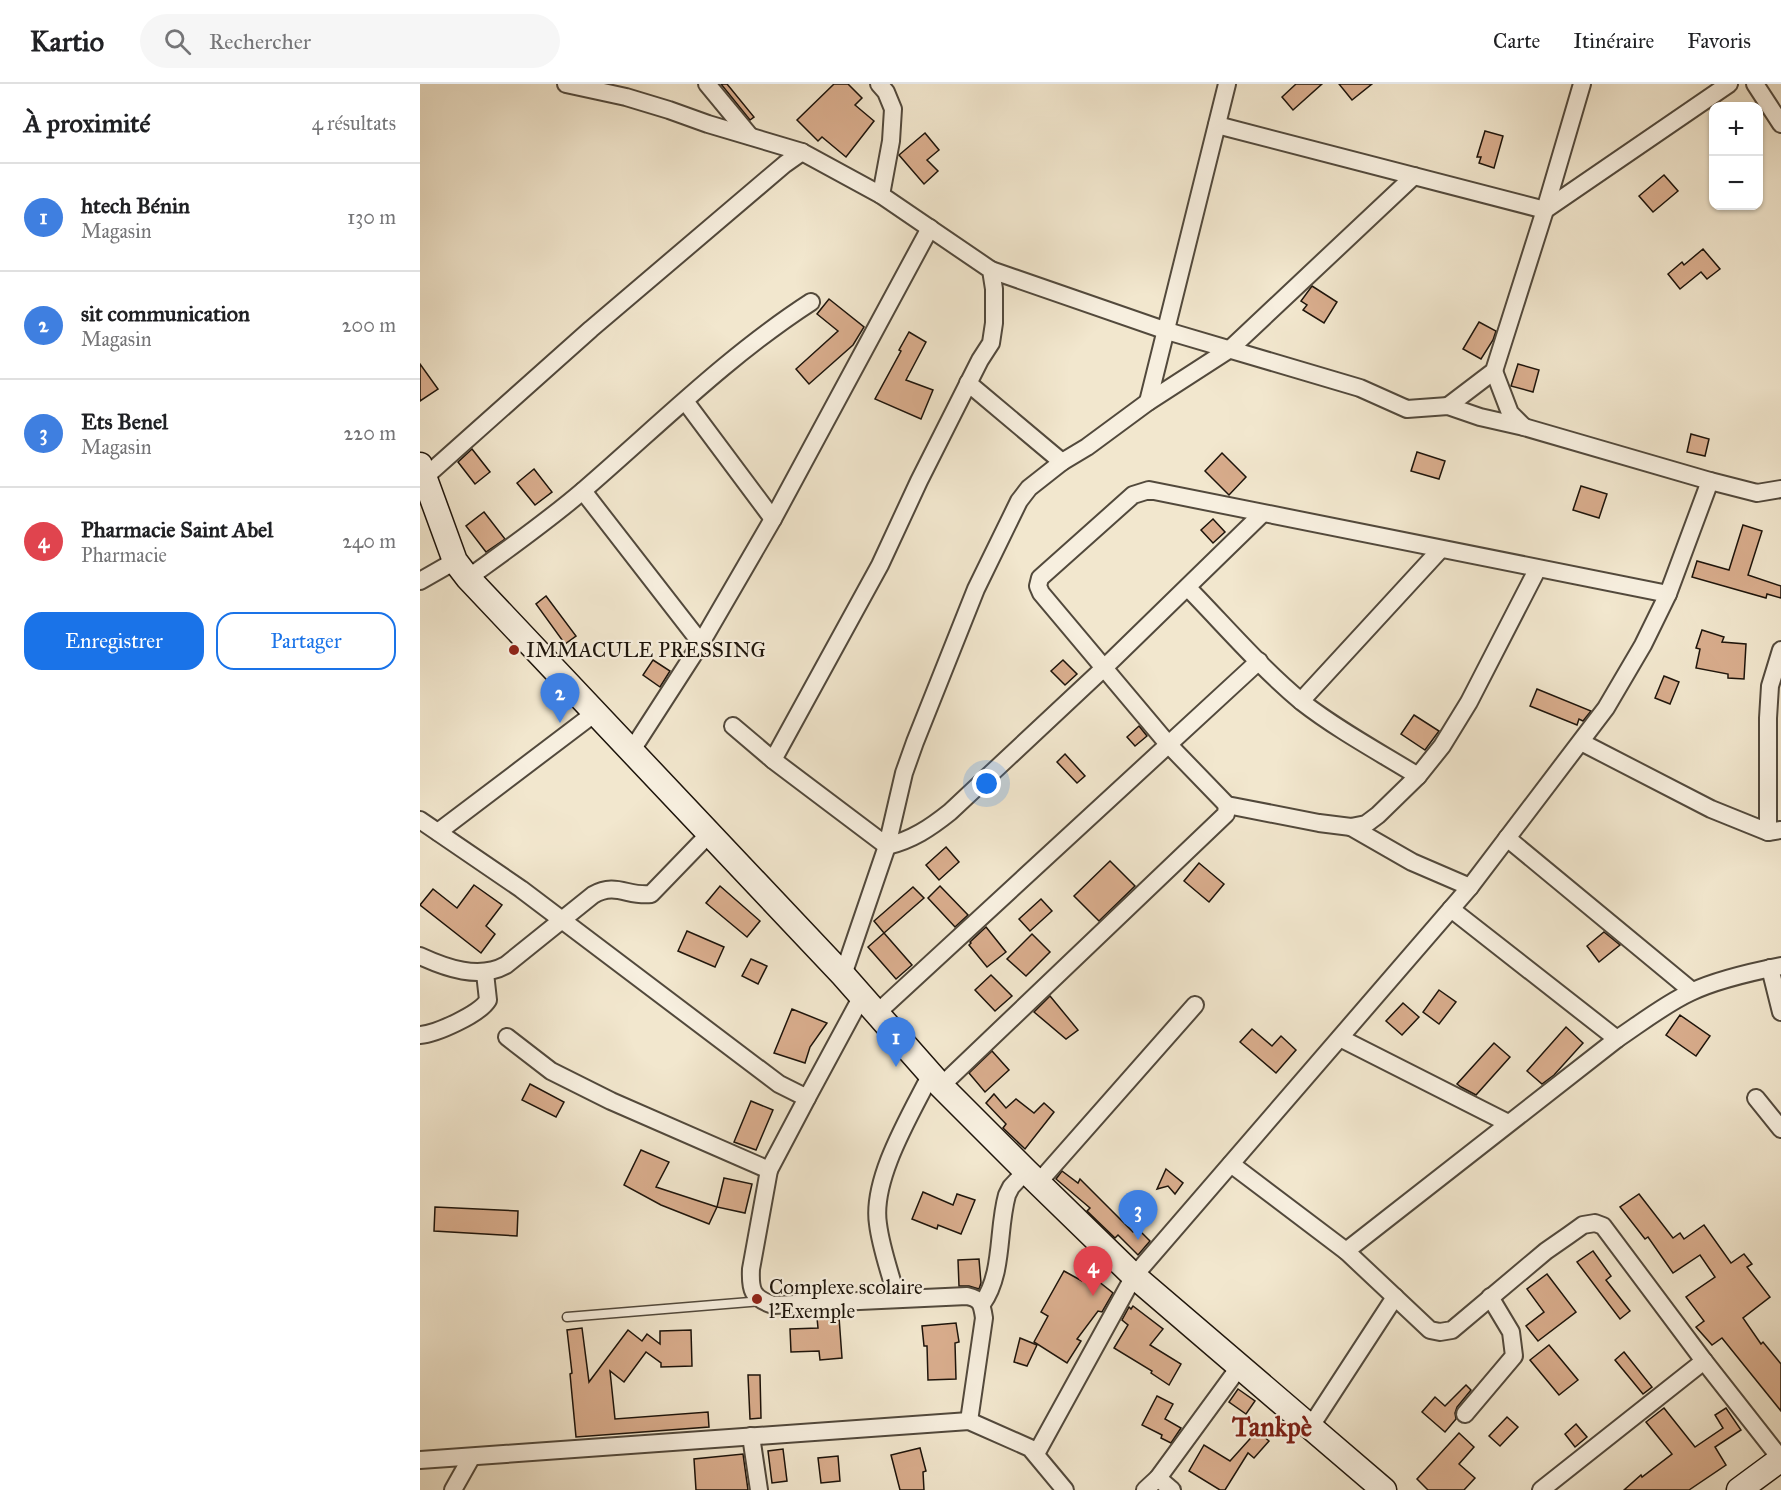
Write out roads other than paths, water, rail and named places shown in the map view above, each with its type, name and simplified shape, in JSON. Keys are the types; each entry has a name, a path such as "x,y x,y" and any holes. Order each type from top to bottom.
{"street":[{"path":"566,84 626,97 802,152 881,195 992,270 1167,331 1360,388 1407,410 1448,406 1480,417 1524,427 1757,493 1781,489"},
{"path":"707,84 751,136"},
{"path":"879,84 893,109 891,141 881,195"},
{"path":"1148,402 1227,84"},
{"path":"1448,406 1494,371 1582,84"},
{"path":"1217,125 1545,210 1729,84"},
{"path":"1755,84 1781,124"},
{"path":"802,152 423,471 462,569 843,975 936,1080 1032,1177 1134,1276 1376,1482 1389,1490"},
{"path":"843,975 887,846 904,773 976,589 1019,501 1029,488 1062,462 1230,349 1414,176"},
{"path":"632,750 701,643 773,519 930,228"},
{"path":"773,760 880,565 968,383 991,343 995,308 992,270"},
{"path":"420,580 462,569 583,491 685,401 777,326 811,303"},
{"path":"1494,371 1510,413 1524,427"},
{"path":"968,383 1062,462"},
{"path":"685,401 773,519"},
{"path":"1036,1455 1134,1276 1451,909 1606,708 1643,645 1668,594 1710,481"},
{"path":"583,491 701,643"},
{"path":"1538,568 1469,702 1442,746 1418,776 1378,815 1366,824 1351,827 1227,806 1168,744 1041,593 1038,586 1040,578 1133,495 1140,492 1157,491 1668,594"},
{"path":"887,846 904,842 927,831 950,812 1188,588 1262,514"},
{"path":"1301,701 1440,549"},
{"path":"1188,588 1258,661 1301,701 1335,725 1418,776"},
{"path":"1581,742 1711,809 1774,831 1768,718 1781,650"},
{"path":"969,1421 984,1318 982,1304 977,1298 967,1296 773,1305 754,1294 750,1284 751,1269 769,1170 807,1098 869,1005 1168,744 1258,661"},
{"path":"438,832 595,713"},
{"path":"734,726 773,760 887,846"},
{"path":"897,1299 878,1223 881,1186 894,1148 936,1080 1226,814 1227,806"},
{"path":"420,819 521,890 746,1061 779,1084 807,1098"},
{"path":"1351,827 1412,862 1470,886"},
{"path":"420,956 437,964 468,972 495,972 506,966 604,889 614,888 640,896 651,894 710,833"},
{"path":"1507,838 1692,991"},
{"path":"1451,909 1617,1039"},
{"path":"1346,1251 1617,1039 1692,991 1775,967 1781,1012"},
{"path":"420,1035 430,1034 481,1008 488,1000 485,973"},
{"path":"982,1304 990,1293 995,1276 1007,1195 1011,1187 1032,1177 1195,1005"},
{"path":"507,1038 551,1071 639,1114 769,1170"},
{"path":"1340,1038 1508,1123"},
{"path":"1756,1098 1781,1129"},
{"path":"1231,1164 1346,1251 1430,1330 1440,1332 1452,1330 1546,1251 1583,1225 1595,1223 1603,1226 1781,1459 1739,1490"},
{"path":"1311,1426 1395,1297"},
{"path":"1465,1414 1514,1356 1511,1332 1490,1297"},
{"path":"1541,1490 1704,1361"},
{"path":"1172,1490 1152,1484 1240,1366"},
{"path":"420,1460 969,1421 1030,1448 1065,1490"},
{"path":"751,1436 759,1490"},
{"path":"453,1490 471,1458"}],"lane":[{"path":"567,1317 763,1301"}],"place":[{"name":"IMMACULE PRESSING","path":"514,650"},
{"name":"sit communication","path":"560,723"},
{"name":"htech Bénin","path":"896,1067"},
{"name":"Ets Benel","path":"1138,1240"},
{"name":"Pharmacie Saint Abel","path":"1093,1296"},
{"name":"Complexe scolaire l'Exemple","path":"757,1299"}],"district":[{"name":"Tankpè","path":"1272,1426"}]}
